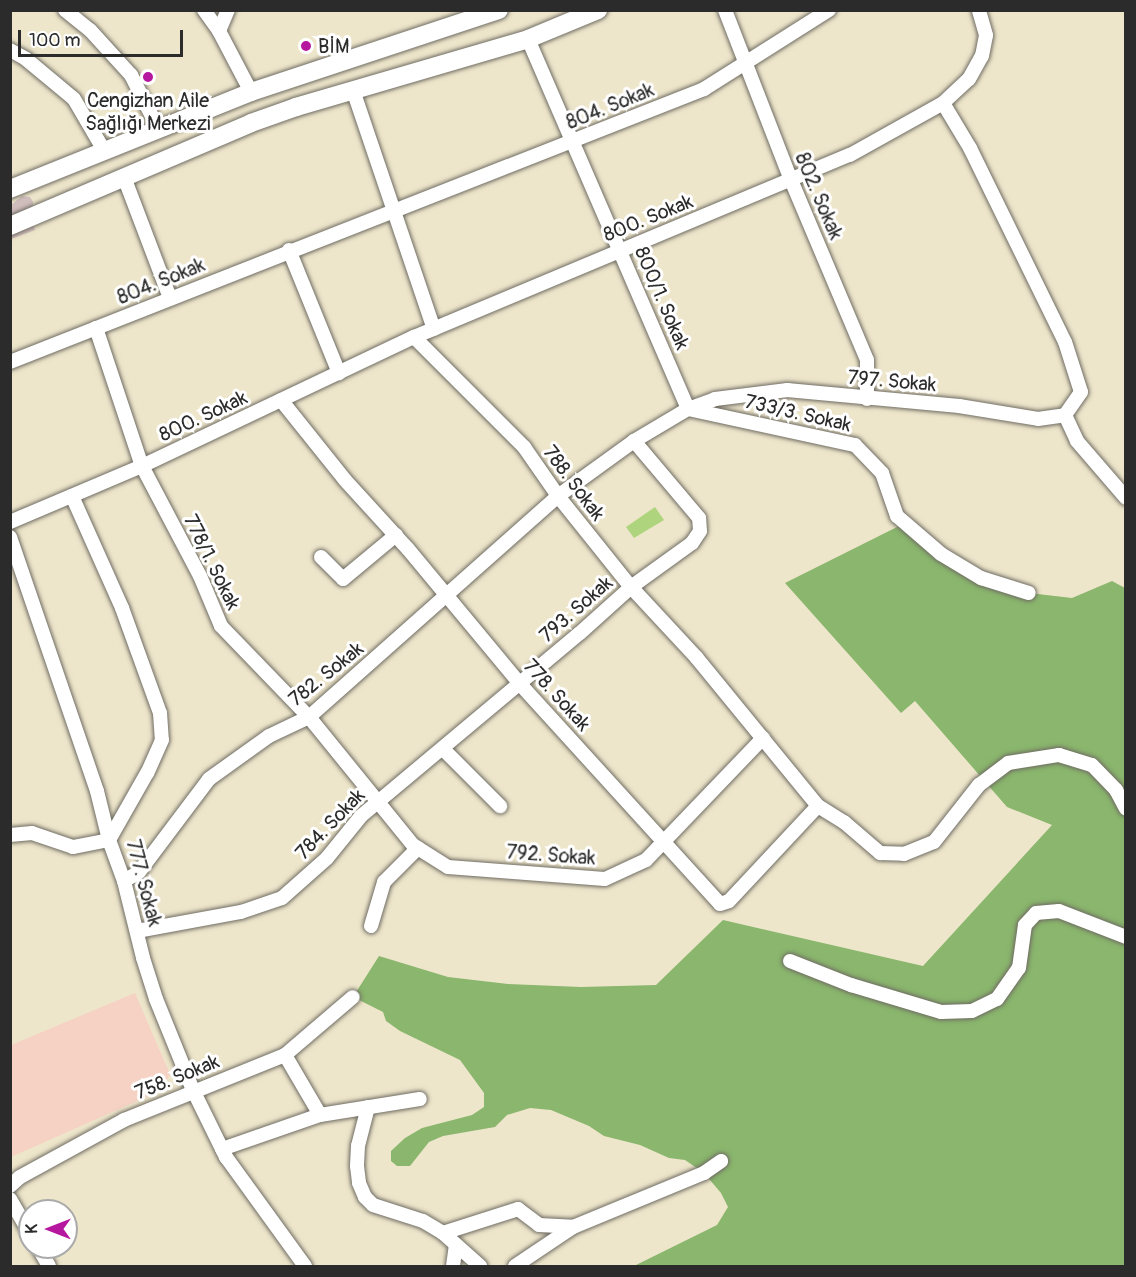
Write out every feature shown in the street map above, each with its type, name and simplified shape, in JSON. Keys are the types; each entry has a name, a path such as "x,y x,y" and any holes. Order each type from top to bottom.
{"main road":[{"path":"10,189 250,92 499,10"},
{"path":"10,226 251,123 296,107 354,93 528,39 598,10"}],"street":[{"path":"65,10 90,30 131,75 159,130"},
{"path":"204,10 219,32 250,92"},
{"path":"219,32 228,10"},
{"name":"802. Sokak","path":"724,10 791,180 867,360 867,399"},
{"name":"804. Sokak","path":"10,362 704,89 829,10"},
{"name":"800. Sokak","path":"10,522 141,466 414,337 850,155 943,103 969,78 982,56 986,35 979,10"},
{"name":"800/1. Sokak","path":"528,39 621,249 688,409"},
{"path":"10,50 26,59 74,99 105,152"},
{"path":"354,93 434,329"},
{"path":"943,103 970,148 1065,342 1081,392 1065,416 1077,441 1125,498"},
{"path":"124,177 170,298"},
{"path":"290,250 339,373"},
{"name":"778/1. Sokak","path":"96,328 141,466 200,576 221,626 309,717 376,803"},
{"name":"788. Sokak","path":"414,337 524,447 558,496 631,587 696,657 763,738"},
{"name":"797. Sokak","path":"688,409 715,399 787,390 969,407 1038,419 1065,416"},
{"name":"778. Sokak","path":"281,400 345,480 396,535 520,684 720,904 729,901 818,806"},
{"path":"558,496 633,441 688,409"},
{"name":"733/3. Sokak","path":"688,409 855,445 882,473 897,516 941,554 981,578 1029,593"},
{"name":"793. Sokak","path":"520,684 631,587 692,543 700,526 699,518 633,441"},
{"name":"777. Sokak","path":"72,496 122,608 160,713 162,740 147,773 109,840 124,880 156,999 193,1090 222,1149 305,1266"},
{"name":"782. Sokak","path":"124,880 139,872 209,779 269,736 309,717 447,597 558,496"},
{"path":"321,557 343,579 396,535"},
{"path":"10,537 97,791 109,840 73,847 32,833 10,835"},
{"name":"784. Sokak","path":"137,931 241,912 282,898 327,858 360,816 520,684"},
{"path":"763,738 818,806 844,822 880,853 904,854 934,842 979,784 1008,763 1059,755 1092,765 1116,790 1125,809"},
{"name":"792. Sokak","path":"376,803 418,848 448,867 605,879 646,860 763,738"},
{"path":"443,749 500,806"},
{"path":"371,926 384,882 418,848"},
{"path":"790,961 851,985 941,1012 972,1011 997,999 1019,968 1025,925 1036,913 1059,910 1125,937"},
{"name":"758. Sokak","path":"10,1186 20,1178 124,1120 193,1090 285,1055 353,998"},
{"path":"285,1055 320,1114"},
{"path":"222,1149 320,1114 420,1099"},
{"path":"368,1107 358,1146 357,1166 359,1183 365,1197 373,1205 408,1214 443,1233 480,1266"},
{"path":"515,1266 573,1227 704,1173 720,1161"},
{"path":"10,1198 18,1212"},
{"path":"443,1233 518,1209 539,1225 573,1227"},
{"path":"453,1266 456,1245"}],"shaded area":[{"path":"22,196 30,197 33,202 32,222 35,230 11,239 11,205"},
{"path":"135,993 170,1074 162,1090 11,1157 11,1045"}],"green space":[{"path":"655,507 664,520 634,538 626,527"},
{"path":"905,523 941,554 1029,593 1072,598 1112,581 1125,588 1125,1266 634,1266 717,1225 728,1207 721,1193 704,1173 685,1160 669,1158 640,1145 604,1136 589,1126 551,1110 530,1108 507,1115 495,1127 443,1136 429,1142 410,1166 397,1166 391,1161 391,1151 405,1138 422,1128 472,1115 484,1107 484,1093 460,1060 400,1031 386,1021 383,1012 353,997 379,956 448,977 508,984 581,987 656,985 723,920 923,966 1052,825 1007,807 915,701 901,713 785,583"}],"place":[{"name":"BİM","path":"306,46"},
{"name":"Cengizhan Aile Sağlığı Merkezi","path":"148,77"}]}
